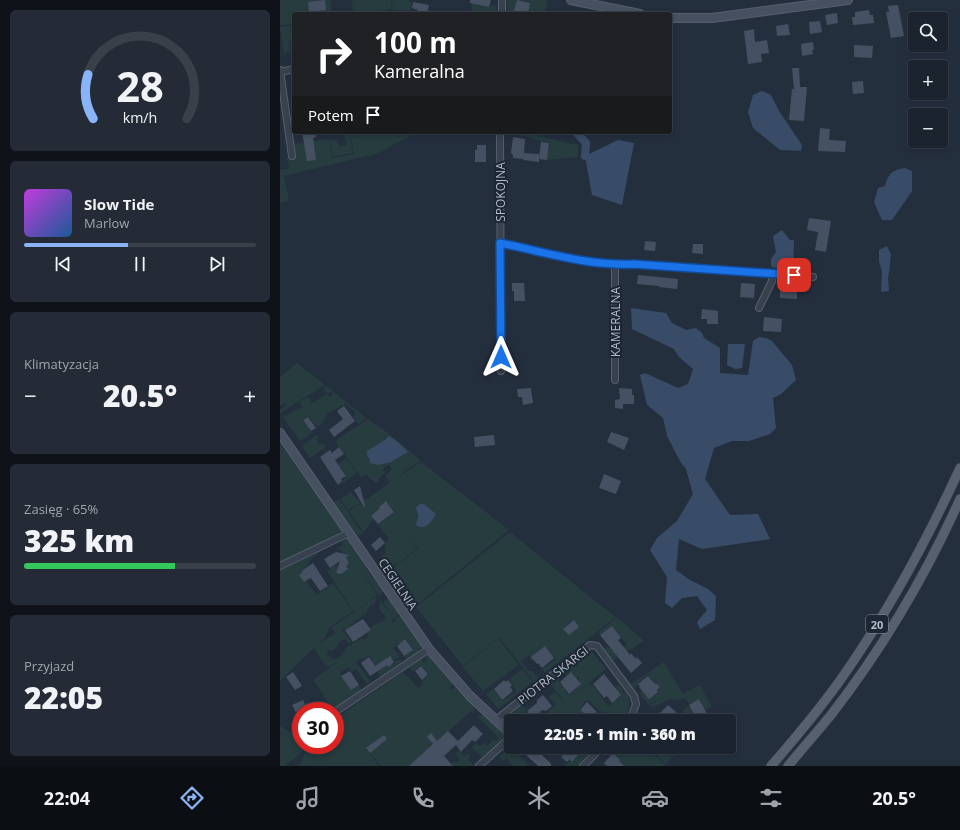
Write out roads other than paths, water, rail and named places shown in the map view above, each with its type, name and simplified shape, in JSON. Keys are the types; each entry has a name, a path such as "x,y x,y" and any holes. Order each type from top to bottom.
{"main road":[{"name":"20","path":"771,766 831,693 874,630 925,541 960,468"},
{"name":"20","path":"788,766 830,715 864,669 885,637 944,534 960,499"}],"street":[{"path":"502,0 502,12"},
{"path":"571,0 630,12"},
{"path":"672,18 712,18 848,0"},
{"path":"292,69 280,71 292,156"},
{"path":"286,116 292,115"},
{"name":"SPOKOJNA","path":"500,134 501,371"},
{"path":"500,243 579,260 616,264 773,273 813,277"},
{"name":"KAMERALNA","path":"615,380 616,264"},
{"path":"758,308 772,281 773,273"},
{"name":"CEGIELNIA","path":"280,433 429,649 470,696 504,727"},
{"path":"280,566 349,533"},
{"name":"PIOTRA SKARGI","path":"496,720 590,645 597,646 634,696 636,704 632,714"},
{"path":"344,706 429,649"},
{"path":"479,766 504,743"},
{"path":"533,754 546,766"},
{"path":"583,766 595,754"}],"water":[{"path":"762,91 771,95 779,111 802,145 801,151 780,150 753,128 748,112 753,95"},
{"path":"618,140 634,143 622,205 592,195 585,156"},
{"path":"905,168 912,171 912,191 892,220 882,220 874,202 878,188 885,186 892,173"},
{"path":"782,230 790,240 794,240 793,270 777,269 771,266 771,259 776,252 773,236"},
{"path":"887,246 891,255 888,278 889,291 881,292 882,272 879,261 879,250"},
{"path":"631,308 666,313 672,323 686,330 696,328 702,333 704,338 720,348 720,373 748,375 753,341 759,337 766,338 772,341 792,365 796,380 781,394 773,398 776,428 770,434 749,441 732,441 714,448 705,479 730,515 758,514 770,539 702,549 679,539 676,570 690,580 708,589 716,596 715,620 700,629 697,622 707,610 697,596 682,598 672,608 665,603 667,577 650,550 657,538 677,521 693,494 686,469 681,463 667,436 663,418 647,405 640,375 645,373 678,388 688,384 693,369 679,357 674,349 632,329"},
{"path":"728,344 745,344 742,368 735,369 727,365"},
{"path":"389,436 408,452 391,462 378,465 370,463 370,459 367,456 367,451"},
{"path":"420,504 424,504 436,514 425,527 416,525 418,516 416,507"}],"waterway":[{"path":"578,134 586,143 585,156"}]}
